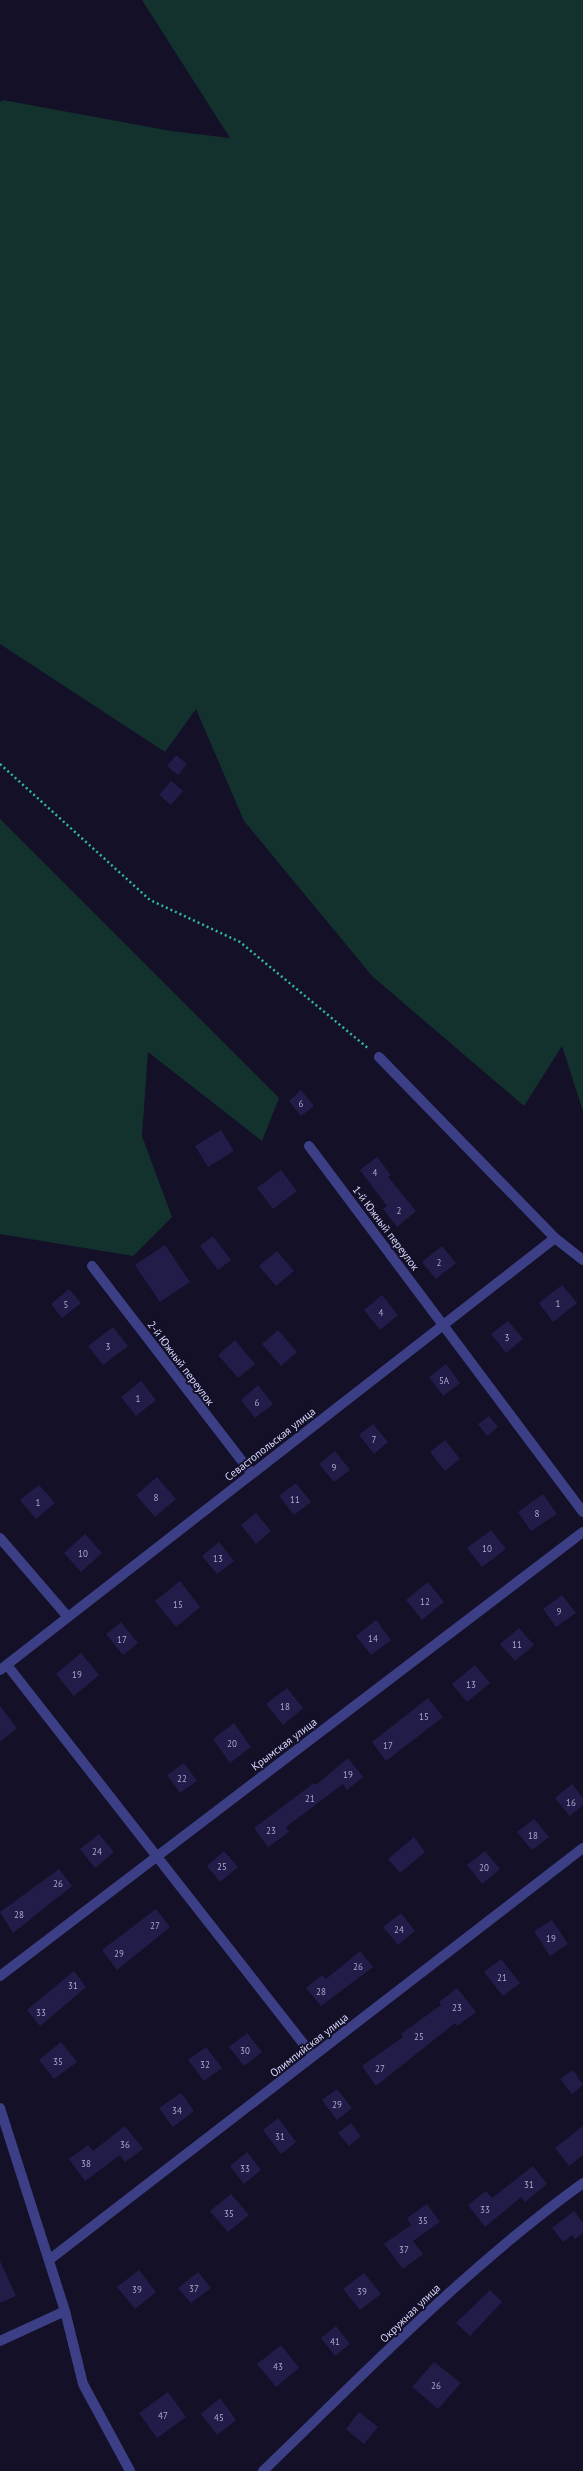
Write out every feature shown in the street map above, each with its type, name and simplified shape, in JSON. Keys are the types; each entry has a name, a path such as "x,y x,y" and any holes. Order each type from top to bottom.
{"street":[{"path":"379,1057 555,1238 583,1260"},
{"name":"1-й Южный переулок","path":"309,1146 583,1512"},
{"name":"Севастопольская улица","path":"3,1667 555,1238"},
{"name":"2-й Южный переулок","path":"92,1266 252,1474"},
{"name":"Крымская улица","path":"0,1976 583,1532"},
{"path":"0,1538 68,1617"},
{"path":"3,1667 157,1855 313,2056"},
{"name":"Олимпийская улица","path":"49,2260 583,1848"},
{"path":"0,2109 65,2311 82,2384 130,2471"},
{"name":"Окружная улица","path":"264,2471 447,2294 542,2212 583,2183"},
{"path":"0,2341 65,2311"}],"path":[{"path":"0,764 150,900 240,942 379,1057"}],"green space":[{"path":"142,0 583,0 583,1111 562,1046 524,1106 372,976 244,821 196,709 165,752 0,644 0,102 3,100 171,131 230,138"},
{"path":"0,819 279,1098 262,1141 148,1052 142,1136 172,1217 133,1256 0,1234"}],"building":[{"path":"176,755 187,764 178,775 167,766"},
{"path":"171,781 183,791 171,805 159,795"},
{"path":"301,1090 314,1106 301,1116 289,1101"},
{"path":"221,1130 234,1151 208,1167 195,1146"},
{"path":"377,1157 391,1175 388,1177 416,1211 397,1227 383,1209 387,1206 360,1170"},
{"path":"281,1170 297,1191 273,1209 257,1188"},
{"path":"213,1236 231,1260 218,1270 200,1246"},
{"path":"165,1245 190,1282 160,1302 135,1265"},
{"path":"442,1246 456,1263 436,1279 422,1262"},
{"path":"277,1251 294,1271 276,1286 259,1266"},
{"path":"562,1285 577,1303 553,1322 539,1303"},
{"path":"69,1289 81,1303 62,1318 51,1304"},
{"path":"382,1295 398,1315 380,1330 364,1310"},
{"path":"508,1321 523,1339 506,1353 491,1334"},
{"path":"113,1327 128,1346 103,1365 88,1346"},
{"path":"278,1330 297,1352 281,1366 262,1344"},
{"path":"235,1340 255,1364 238,1378 218,1355"},
{"path":"446,1364 460,1383 443,1396 429,1377"},
{"path":"141,1381 156,1400 136,1416 121,1397"},
{"path":"258,1385 273,1404 255,1418 241,1400"},
{"path":"489,1416 498,1427 487,1436 478,1424"},
{"path":"373,1424 388,1442 374,1454 359,1435"},
{"path":"445,1440 460,1459 445,1471 430,1452"},
{"path":"335,1451 350,1470 334,1482 319,1464"},
{"path":"157,1477 176,1499 155,1517 136,1495"},
{"path":"296,1483 311,1502 294,1515 279,1496"},
{"path":"39,1485 55,1503 36,1519 20,1500"},
{"path":"543,1494 557,1514 531,1531 518,1512"},
{"path":"256,1513 271,1531 256,1544 241,1525"},
{"path":"491,1530 506,1549 482,1567 467,1548"},
{"path":"85,1534 102,1553 81,1572 64,1553"},
{"path":"219,1542 234,1561 217,1574 202,1556"},
{"path":"180,1581 200,1607 176,1627 155,1601"},
{"path":"428,1582 444,1602 422,1620 406,1600"},
{"path":"562,1595 576,1613 556,1627 543,1609"},
{"path":"376,1620 391,1640 371,1655 356,1636"},
{"path":"121,1622 138,1643 123,1655 106,1634"},
{"path":"519,1628 534,1645 515,1661 500,1644"},
{"path":"81,1653 99,1675 74,1696 56,1674"},
{"path":"475,1665 490,1683 467,1702 452,1684"},
{"path":"287,1688 303,1708 283,1725 266,1704"},
{"path":"428,1698 443,1717 386,1761 372,1742"},
{"path":"0,1706 17,1728 0,1742"},
{"path":"234,1723 251,1747 230,1763 213,1739"},
{"path":"348,1758 363,1777 347,1790 343,1784 286,1827 289,1832 268,1847 254,1828 314,1783 316,1785"},
{"path":"184,1763 197,1781 180,1793 167,1775"},
{"path":"572,1784 583,1798 583,1805 570,1816 555,1798"},
{"path":"534,1819 549,1837 532,1850 517,1832"},
{"path":"99,1834 114,1852 95,1868 80,1849"},
{"path":"414,1837 425,1852 400,1873 388,1859"},
{"path":"224,1851 238,1867 220,1882 207,1866"},
{"path":"485,1851 500,1869 482,1884 467,1865"},
{"path":"59,1869 72,1886 13,1933 0,1912"},
{"path":"156,1909 170,1927 117,1970 102,1950"},
{"path":"401,1913 415,1931 398,1945 383,1927"},
{"path":"552,1920 568,1944 550,1956 534,1931"},
{"path":"360,1951 373,1967 321,2006 306,1988 322,1975 326,1979"},
{"path":"501,1959 520,1983 503,1996 484,1972"},
{"path":"74,1971 86,1987 40,2026 27,2010"},
{"path":"457,1988 476,2012 457,2026 455,2023 376,2086 362,2066 403,2037 401,2034 441,2005 439,2002"},
{"path":"247,2033 262,2052 244,2066 229,2047"},
{"path":"61,2042 77,2062 54,2079 39,2060"},
{"path":"206,2047 222,2068 204,2081 188,2060"},
{"path":"573,2070 583,2085 572,2094 560,2079"},
{"path":"337,2089 352,2108 337,2120 322,2100"},
{"path":"181,2093 194,2111 173,2127 159,2108"},
{"path":"278,2118 296,2142 281,2154 263,2130"},
{"path":"351,2123 361,2136 349,2146 338,2133"},
{"path":"125,2126 143,2149 125,2162 120,2155 85,2181 69,2159 88,2145 93,2151"},
{"path":"583,2126 583,2155 569,2166 555,2148"},
{"path":"247,2152 261,2170 244,2184 230,2166"},
{"path":"533,2166 547,2184 525,2202 521,2197 485,2227 468,2205 486,2191 492,2198"},
{"path":"231,2194 249,2215 228,2232 210,2211"},
{"path":"427,2204 440,2222 413,2241 423,2254 403,2269 384,2244 411,2225 407,2218"},
{"path":"574,2211 583,2223 583,2233 575,2239 572,2235 563,2242 552,2228"},
{"path":"0,2261 16,2296 0,2303"},
{"path":"139,2270 156,2292 135,2309 117,2287"},
{"path":"198,2272 211,2288 191,2303 178,2288"},
{"path":"364,2273 381,2294 360,2310 343,2289"},
{"path":"490,2290 502,2302 470,2336 456,2323"},
{"path":"336,2326 350,2344 335,2356 321,2338"},
{"path":"281,2345 299,2368 276,2387 257,2364"},
{"path":"434,2362 461,2383 438,2409 412,2387"},
{"path":"168,2392 186,2417 157,2438 139,2413"},
{"path":"220,2398 236,2420 217,2435 201,2414"},
{"path":"359,2412 378,2427 364,2444 346,2429"}]}
